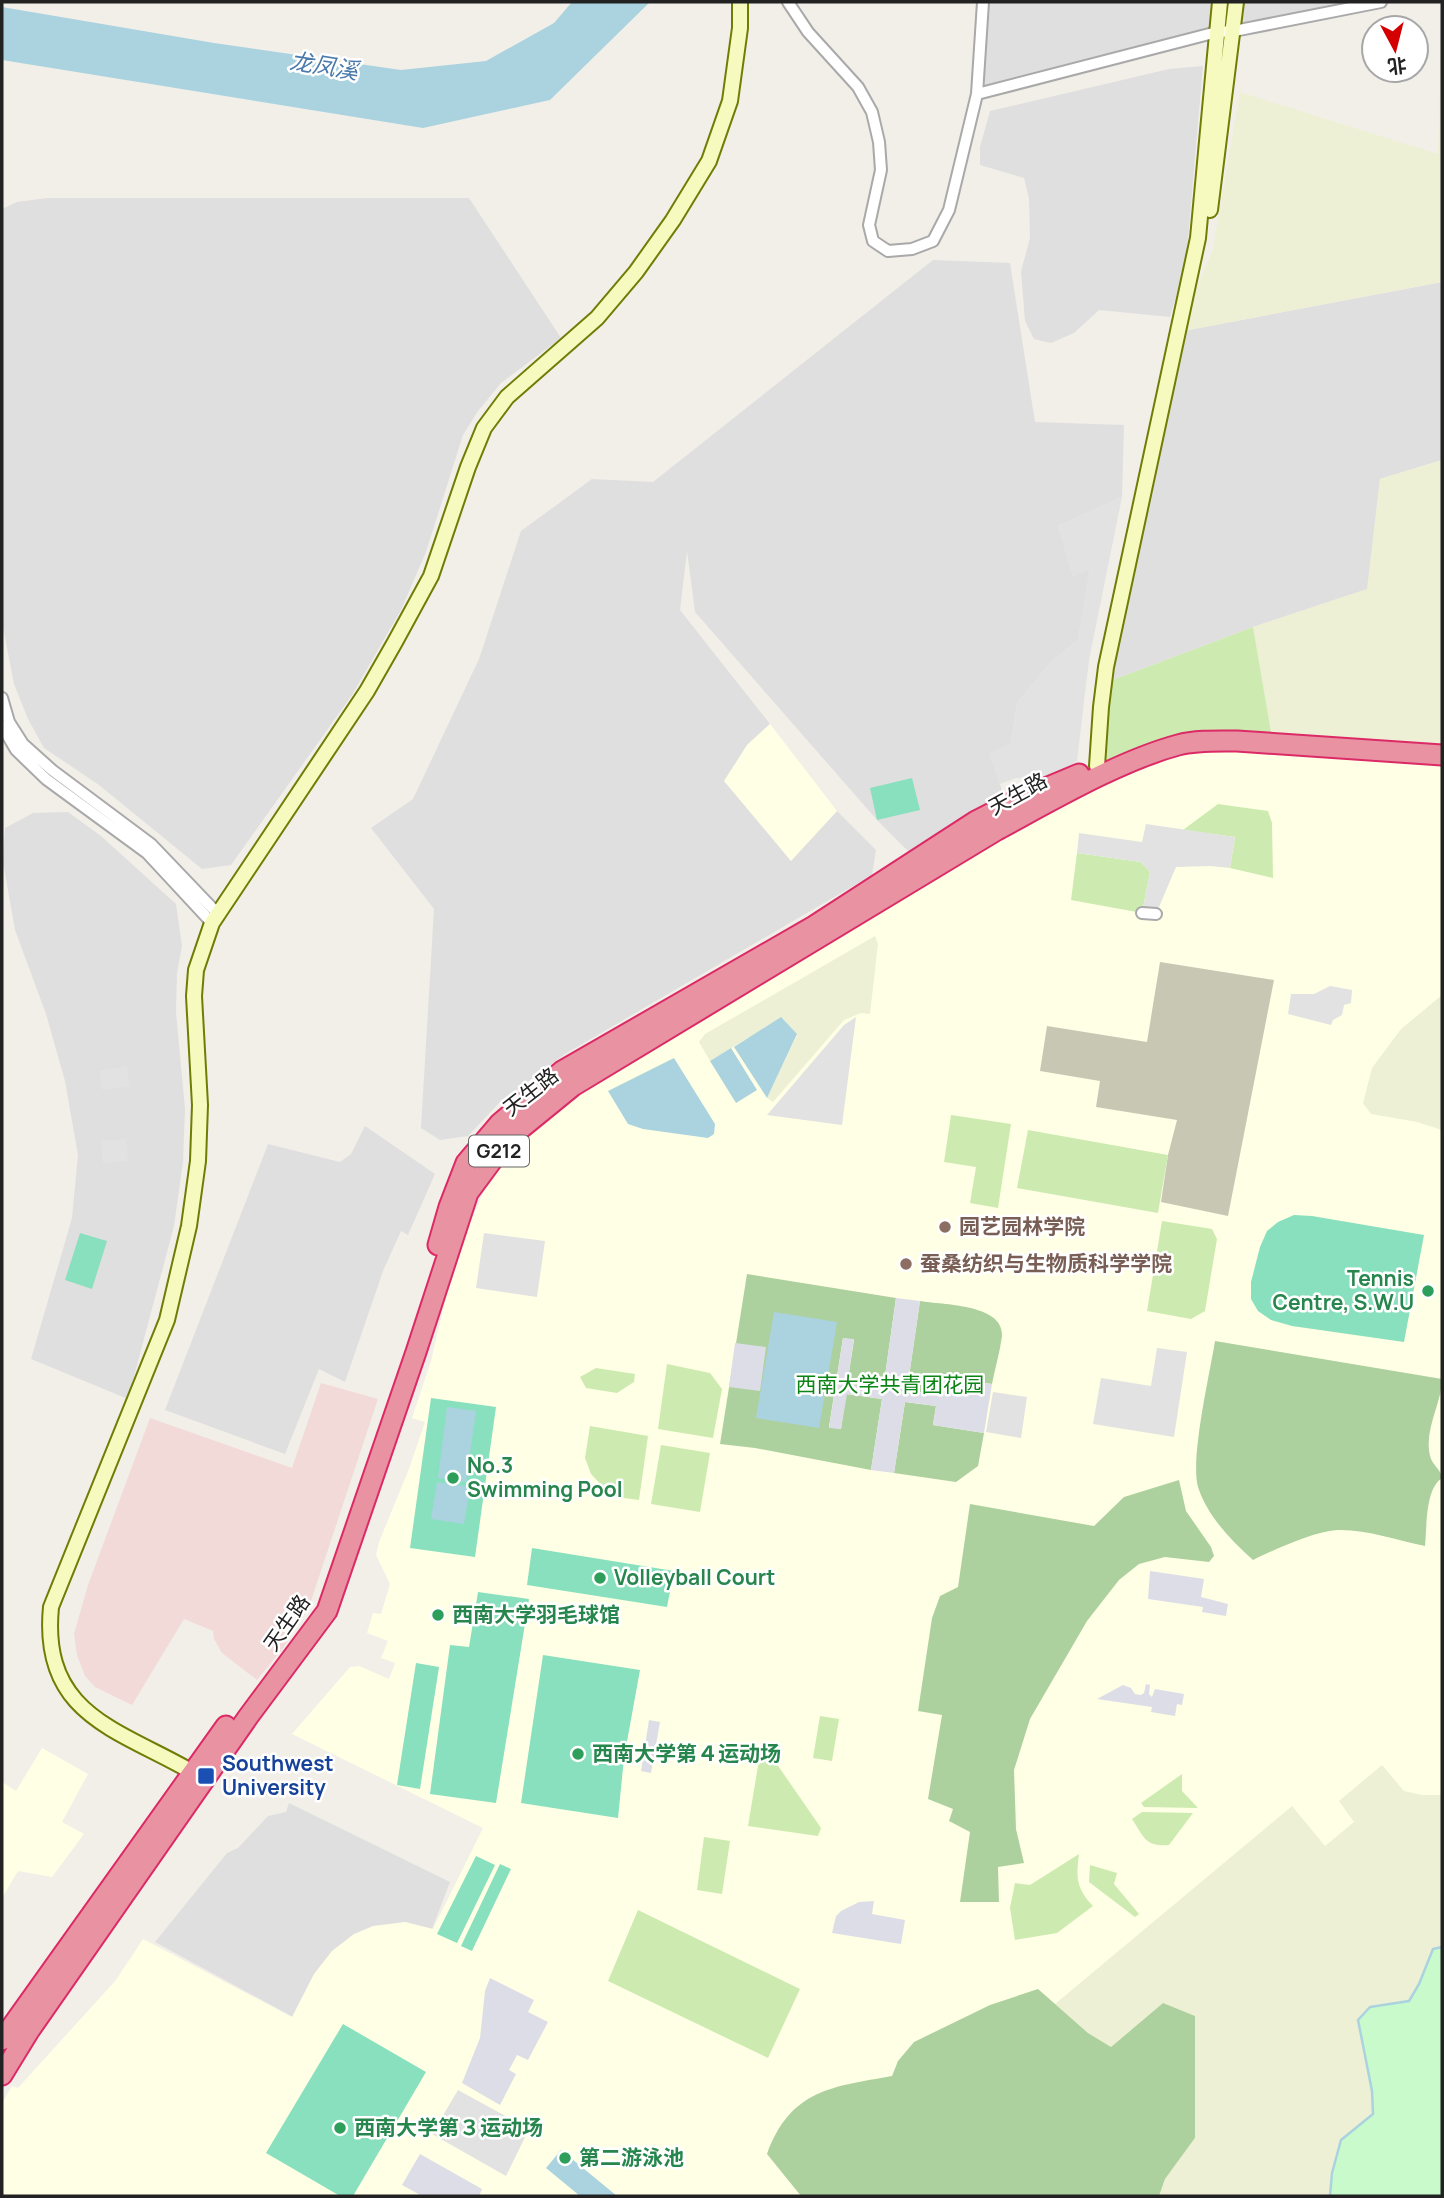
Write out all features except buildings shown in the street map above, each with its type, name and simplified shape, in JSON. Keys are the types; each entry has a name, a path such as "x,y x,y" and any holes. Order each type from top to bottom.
{"highway":[{"name":"天生路","path":"2,2075 199,1775 315,1608 406,1350 449,1207 466,1163 500,1123 562,1071 814,926 976,821 1097,766 1177,735 1203,731 1234,730 1442,744"},
{"name":"天生路","path":"2,2040 131,1862 327,1611 468,1193 508,1139 573,1086 877,902 1063,795 1157,752 1180,744 1237,741 1442,755"}],"street":[{"path":"199,1775 105,1726 88,1714 75,1701 60,1677 49,1629 51,1607 167,1320 178,1276 189,1226 198,1160 200,1105 194,996 197,970 215,918 367,691 431,576 484,428 507,397 597,318 673,220 709,161 730,101 740,28 740,2"},
{"path":"788,2 808,32 858,87 872,112 881,170 869,225 873,241 888,251 912,249 933,241 949,210 977,94 983,2"},
{"path":"1097,766 1106,667 1199,238 1220,2"},
{"path":"1174,354 1207,236 1237,2"},
{"path":"977,94 1217,32 1381,2"},
{"path":"2,698 9,722 23,744 52,770 151,844 215,918"},
{"path":"2,726 16,750 46,779 147,853 215,918"},
{"path":"1142,912 1157,914"}],"shaded area":[{"path":"983,2 1220,2 1217,32 977,94"},
{"path":"1236,2 1381,2 1234,31"},
{"path":"1442,2 1442,282 1178,332 1213,249 1240,92 1438,154"},
{"path":"1203,66 1186,262 1170,317 1099,310 1074,333 1051,343 1034,339 1025,321 1021,271 1030,238 1029,199 1024,178 980,165 980,147 990,111 1169,69"},
{"path":"47,198 469,198 561,338 501,383 478,411 463,435 426,552 401,610 352,695 231,865 202,869 99,785 44,748 28,719 14,684 2,622 2,209 17,202"},
{"path":"933,260 1010,263 1035,422 1124,425 1122,497 1058,526 1073,576 1090,569 1078,640 1052,661 1017,703 1011,743 995,769 1004,796 909,852 877,820 695,612 687,551 680,610 770,724 747,745 790,861 837,811 876,850 872,875 565,1054 499,1103 468,1136 440,1140 421,1128 434,909 371,828 413,799 479,659 521,531 592,479 653,482"},
{"path":"1442,282 1442,460 1380,479 1368,589 1253,627 1105,683 1178,332"},
{"path":"1442,460 1442,744 1271,732 1253,627 1367,589 1380,479"},
{"path":"1122,497 1089,660 1077,761 1060,772 1038,780 1016,778 1000,784 989,753 1011,743 1017,703 1052,661 1078,640 1089,570 1073,577 1058,526"},
{"path":"770,724 837,811 791,861 724,781 747,745"},
{"name":"Southwest University","path":"1213,745 1442,761 1442,1947 1433,1949 1358,2020 1330,2196 2,2196 2,2103 12,2086 18,2088 116,1980 143,1939 292,2017 314,1974 332,1951 354,1934 373,1926 405,1922 433,1929 483,1828 292,1734 350,1667 359,1666 389,1679 395,1663 381,1658 388,1641 367,1633 373,1613 381,1614 390,1584 376,1555 425,1422 412,1418 431,1361 456,1254 496,1164 560,1106 1019,828 1167,754"},
{"path":"68,812 101,836 176,904 182,946 177,973 176,1012 185,1109 183,1162 174,1226 128,1399 31,1359 72,1218 78,1155 65,1081 46,1014 15,930 3,862 5,828 33,813"},
{"path":"1146,824 1235,837 1230,868 1176,867 1156,914 1142,913 1150,872 1141,862 1077,853 1079,833 1142,842"},
{"path":"875,936 878,944 870,1014 861,1013 844,1020 773,1102 767,1098 797,1035 781,1018 710,1061 699,1042 705,1034"},
{"path":"1160,962 1274,980 1228,1216 1161,1202 1168,1155 1177,1120 1096,1107 1100,1081 1040,1071 1047,1026 1147,1042"},
{"path":"1330,986 1352,990 1351,1003 1344,1005 1342,1015 1333,1020 1331,1025 1288,1014 1291,994 1314,994"},
{"path":"1442,995 1442,1130 1417,1122 1371,1114 1363,1103 1372,1068 1401,1029"},
{"path":"856,1017 842,1125 767,1115 844,1025"},
{"path":"127,1066 130,1086 102,1090 99,1071"},
{"path":"365,1126 435,1174 408,1235 401,1231 383,1271 345,1382 319,1369 285,1454 165,1410 268,1144 340,1162 351,1154"},
{"path":"126,1139 128,1161 103,1163 101,1141"},
{"path":"484,1233 545,1241 537,1297 476,1288"},
{"path":"896,1298 920,1301 907,1390 939,1395 942,1377 992,1384 984,1433 933,1425 936,1406 905,1402 894,1473 871,1470 882,1399 847,1394 841,1429 829,1428 843,1338 854,1339 847,1384 883,1390"},
{"path":"735,1343 766,1347 760,1391 729,1387"},
{"path":"1157,1348 1187,1352 1174,1437 1093,1424 1101,1378 1151,1386"},
{"path":"321,1383 378,1399 309,1607 284,1647 257,1680 222,1653 214,1639 213,1631 184,1619 132,1705 95,1687 85,1676 77,1655 74,1634 88,1585 150,1418 292,1468"},
{"path":"993,1392 1027,1397 1021,1438 986,1432"},
{"path":"1150,1571 1204,1579 1201,1597 1228,1604 1226,1616 1202,1612 1203,1607 1148,1599"},
{"path":"1146,1684 1150,1685 1149,1694 1152,1697 1155,1689 1184,1694 1182,1705 1177,1704 1175,1716 1151,1712 1152,1707 1097,1699 1123,1685 1141,1695"},
{"path":"649,1720 660,1722 651,1773 641,1771"},
{"path":"42,1748 88,1774 62,1822 84,1834 52,1877 18,1871 2,1898 2,1782 16,1791"},
{"path":"1382,1765 1404,1791 1442,1795 1442,1947 1433,1949 1409,2001 1385,2004 1361,2040 1372,2091 1373,2114 1341,2140 1332,2173 1330,2196 1159,2196 1165,2179 1195,2138 1163,2003 1111,2047 1088,2033 1055,2004 1292,1806 1325,1846 1354,1822 1339,1801"},
{"path":"289,1803 450,1882 432,1929 405,1922 293,2017 155,1942 227,1853 238,1848 268,1816 286,1812"},
{"path":"874,1901 872,1914 905,1920 901,1944 832,1933 836,1916 841,1911 859,1902"},
{"path":"490,1978 534,2000 528,2012 548,2022 528,2060 517,2055 509,2070 516,2074 500,2105 462,2083 480,2038 485,1991"},
{"path":"458,2090 529,2129 506,2176 432,2134"},
{"path":"420,2154 482,2189 479,2196 422,2196 402,2185"}],"green space":[{"path":"1253,627 1271,732 1225,730 1190,733 1158,741 1097,766 1105,683"},
{"path":"912,778 920,810 877,820 870,788"},
{"path":"1218,804 1268,811 1272,823 1273,878 1230,868 1235,837 1183,830"},
{"path":"1077,853 1141,862 1150,872 1142,913 1071,900"},
{"path":"951,1115 1011,1124 998,1208 970,1203 976,1167 944,1162"},
{"path":"1028,1130 1168,1155 1158,1213 1017,1188"},
{"path":"1294,1215 1424,1235 1404,1342 1292,1326 1271,1320 1258,1311 1251,1299 1251,1282 1260,1247 1267,1231 1278,1222"},
{"path":"1162,1221 1212,1229 1217,1239 1205,1311 1191,1319 1147,1311"},
{"path":"80,1233 107,1241 92,1289 65,1280"},
{"path":"747,1274 896,1298 883,1390 847,1385 854,1340 843,1338 829,1427 841,1429 846,1394 882,1399 871,1470 720,1444"},
{"path":"920,1301 970,1308 983,1312 1000,1325 1002,1336 992,1384 942,1377 939,1395 907,1390"},
{"path":"1215,1341 1442,1379 1429,1449 1431,1459 1442,1478 1436,1483 1430,1499 1425,1546 1370,1533 1337,1530 1306,1537 1253,1560 1236,1544 1202,1498 1196,1474 1205,1394"},
{"path":"667,1364 710,1373 722,1389 713,1438 658,1429"},
{"path":"596,1368 635,1374 634,1382 617,1393 586,1388 580,1377"},
{"name":"No.3 Swimming Pool","path":"431,1398 496,1407 475,1557 410,1548"},
{"path":"905,1402 936,1406 933,1425 984,1433 978,1466 956,1482 894,1473"},
{"path":"590,1426 648,1436 639,1500 616,1497 591,1474 585,1458"},
{"path":"661,1445 710,1453 700,1512 651,1504"},
{"path":"1179,1480 1186,1511 1211,1547 1214,1556 1209,1562 1165,1557 1139,1564 1119,1580 1087,1621 1030,1719 1014,1770 1016,1829 1024,1863 998,1867 999,1902 960,1902 970,1832 949,1821 953,1809 928,1799 942,1715 918,1711 932,1618 940,1596 958,1587 970,1504 1094,1526 1124,1497"},
{"name":"Volleyball Court","path":"532,1548 674,1571 667,1607 527,1585"},
{"path":"478,1592 529,1599 496,1803 430,1794 450,1645 469,1647"},
{"path":"543,1655 640,1670 624,1758 618,1818 521,1803"},
{"path":"416,1663 439,1667 420,1789 397,1785"},
{"path":"820,1716 839,1719 832,1761 813,1758"},
{"path":"760,1754 772,1757 821,1828 818,1836 748,1826"},
{"path":"1182,1774 1182,1791 1198,1808 1144,1807 1141,1803"},
{"path":"1142,1812 1193,1813 1169,1845 1161,1845 1146,1839 1132,1819"},
{"path":"704,1837 730,1841 722,1894 697,1890"},
{"path":"1079,1854 1078,1882 1083,1894 1093,1906 1057,1933 1015,1940 1010,1908 1015,1883 1030,1885"},
{"path":"476,1856 495,1865 457,1943 437,1934"},
{"path":"500,1864 511,1869 472,1951 461,1946"},
{"path":"1090,1865 1117,1873 1114,1884 1139,1914 1135,1917 1089,1882"},
{"path":"638,1910 800,1989 768,2058 608,1981"},
{"path":"1442,1947 1442,2196 1330,2196 1332,2173 1341,2140 1373,2114 1372,2091 1358,2020 1370,2007 1409,2001 1433,1949"},
{"path":"1038,1989 1088,2033 1111,2047 1163,2003 1195,2016 1195,2138 1165,2179 1159,2196 801,2196 767,2154 777,2132 801,2104 832,2088 892,2076 898,2061 914,2042 990,2005"},
{"path":"343,2024 426,2072 353,2196 340,2196 266,2153"}],"water":[{"name":"龙凤溪","path":"572,2 650,2 550,100 423,128 2,60 2,7 214,43 401,70 486,61 554,23"},
{"path":"781,1017 797,1034 767,1098 734,1047"},
{"path":"731,1048 757,1090 736,1103 710,1061"},
{"path":"674,1058 715,1124 714,1134 708,1138 643,1129 628,1124 608,1091"},
{"path":"774,1312 837,1322 819,1428 756,1418"},
{"path":"447,1407 476,1411 466,1482 438,1478"},
{"path":"437,1482 470,1487 464,1524 431,1519"},
{"path":"561,2150 617,2196 580,2196 546,2168"}],"waterway":[{"path":"1330,2196 1332,2173 1341,2140 1373,2114 1372,2091 1358,2020 1370,2007 1409,2001 1433,1949 1442,1947"}],"place":[{"name":"园艺园林学院","path":"945,1227"},
{"name":"蚕桑纺织与生物质科学学院","path":"906,1264"},
{"name":"Tennis Centre, S.W.U","path":"1428,1291"},
{"name":"No.3 Swimming Pool","path":"453,1478"},
{"name":"Volleyball Court","path":"600,1578"},
{"name":"西南大学羽毛球馆","path":"438,1615"},
{"name":"西南大学第４运动场","path":"578,1754"},
{"name":"Southwest University","path":"206,1776"},
{"name":"西南大学第３运动场","path":"340,2128"},
{"name":"第二游泳池","path":"565,2158"}],"park label":[{"name":"西南大学共青团花园","path":"890,1385"}]}
